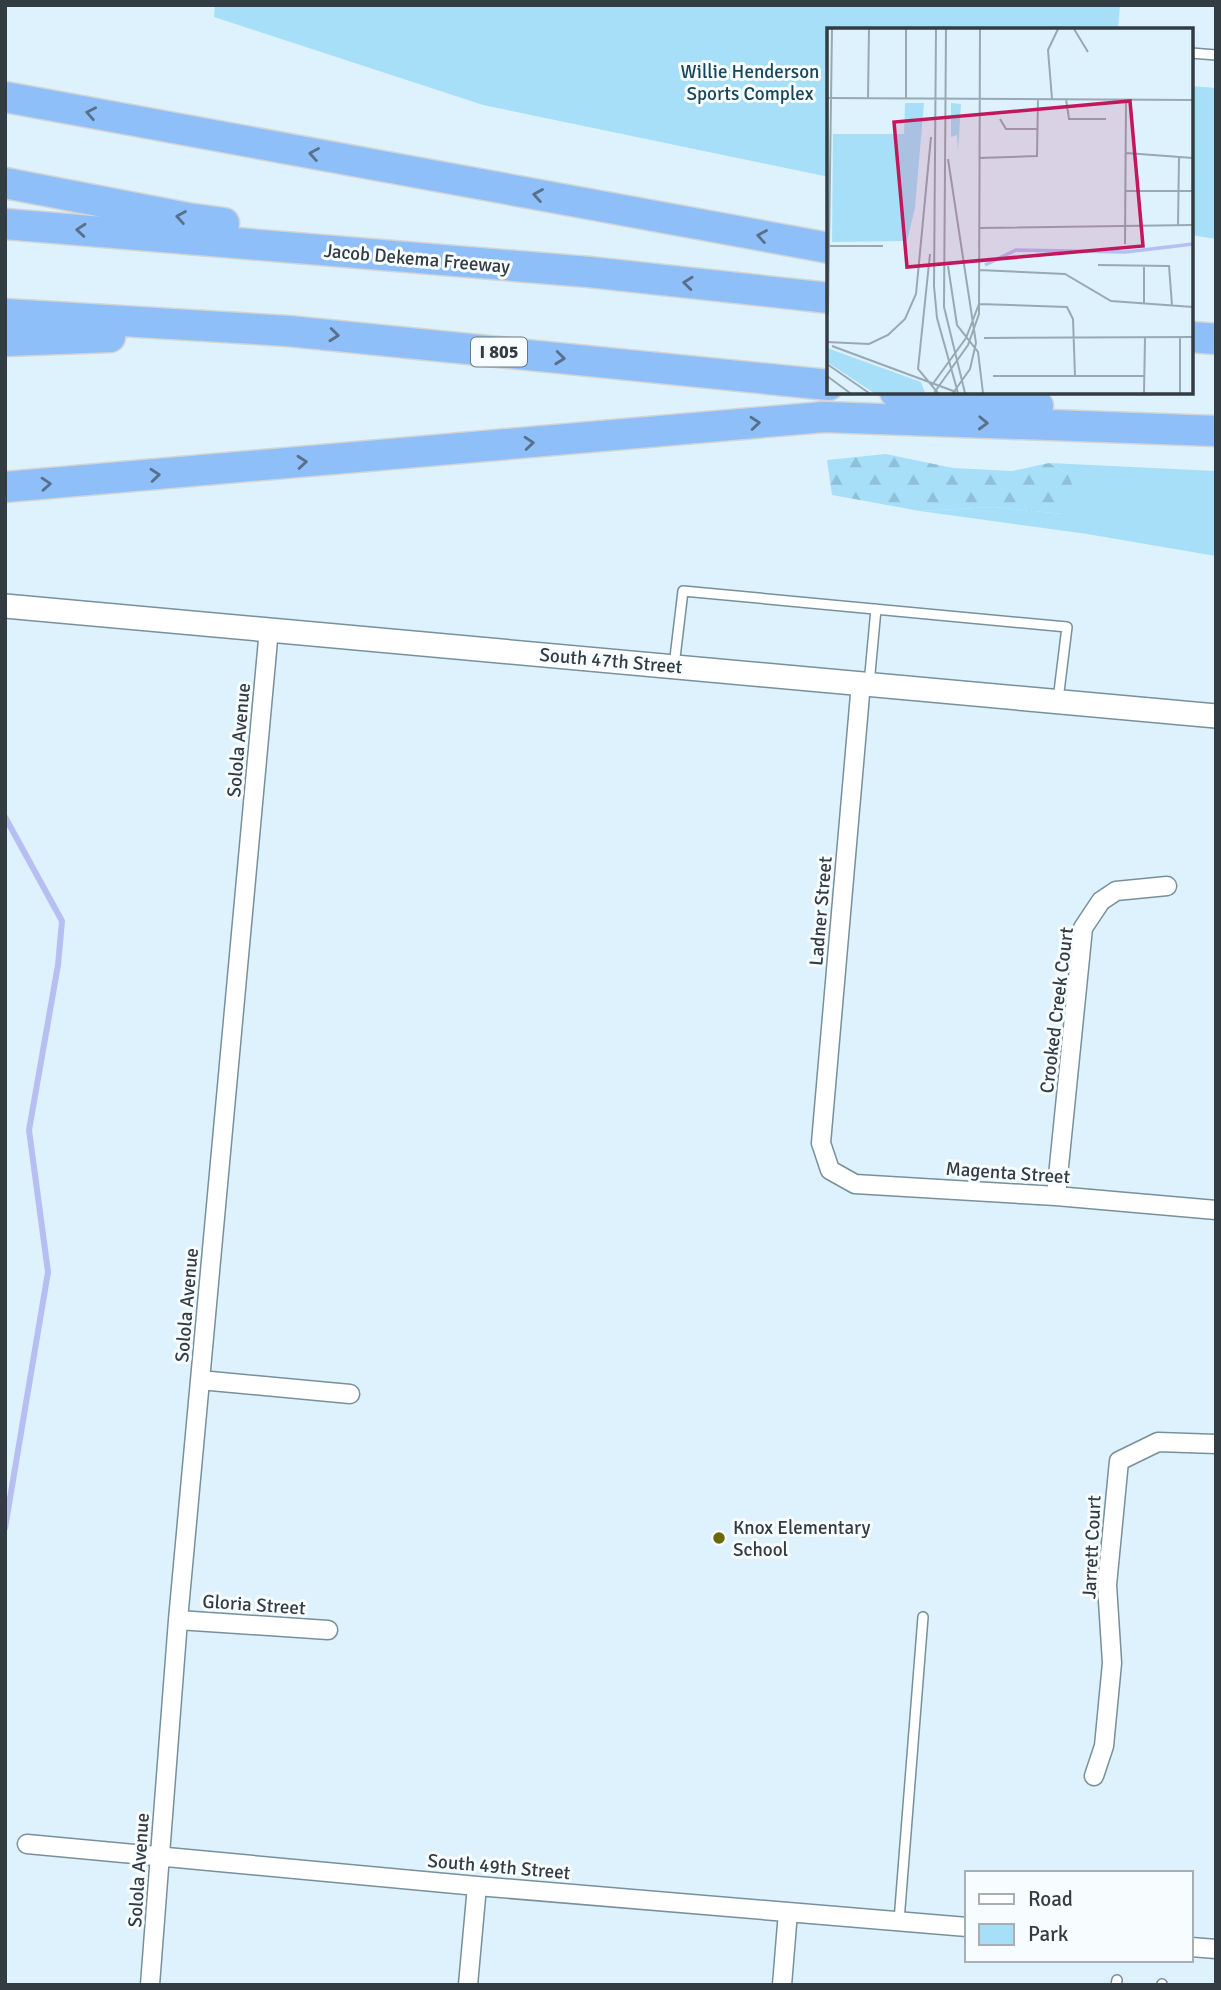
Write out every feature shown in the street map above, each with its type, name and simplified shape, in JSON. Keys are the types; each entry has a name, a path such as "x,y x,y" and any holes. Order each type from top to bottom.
{"highway":[{"path":"5,97 827,248"},
{"path":"5,183 187,218 589,272"},
{"name":"Jacob Dekema Freeway","path":"5,224 589,272 827,298"},
{"name":"I 805","path":"5,314 288,331 827,385"},
{"path":"5,341 288,331"},
{"path":"1193,337 1216,339"},
{"path":"915,394 1216,424"},
{"path":"5,487 824,417 1216,431"}],"main road":[{"name":"South 47th Street","path":"5,606 1216,716"}],"street":[{"name":"Solola Avenue","path":"150,1985 177,1620 269,629"},
{"name":"Ladner Street","path":"821,1143 865,684"},
{"name":"Crooked Creek Court","path":"1056,1196 1083,928 1101,901 1116,891 1167,886"},
{"name":"Magenta Street","path":"821,1143 830,1170 855,1184 1056,1196 1216,1210"},
{"path":"200,1380 350,1394"},
{"name":"Jarrett Court","path":"1094,1776 1104,1746 1112,1663 1107,1585 1119,1461 1158,1442 1216,1444"},
{"name":"Gloria Street","path":"177,1620 328,1630"},
{"name":"South 49th Street","path":"27,1843 477,1886 965,1927"},
{"path":"468,1985 477,1886"},
{"path":"782,1985 788,1912"},
{"path":"1193,1947 1216,1949"}],"lane":[{"path":"1193,53 1216,55"},
{"path":"674,666 683,592 876,609 1067,627 1058,701"},
{"path":"865,684 876,609"},
{"path":"899,1921 923,1617"}],"green space":[{"name":"Willie Henderson Sports Complex","path":"215,5 1120,5 1118,28 827,28 827,177 483,105 214,17"},
{"path":"1193,86 1216,88 1216,239 1193,235"},
{"path":"886,454 953,468 1012,471 1049,463 1068,474 1075,492 1063,514 993,507 920,511 832,495 827,460"},
{"path":"1049,463 1216,471 1216,556 1087,534 920,511 993,507 1063,514 1068,474"}],"waterway":[{"path":"5,817 62,921 58,965 29,1130 48,1272 5,1528"}],"place":[{"name":"Knox Elementary School","path":"719,1538"}]}
